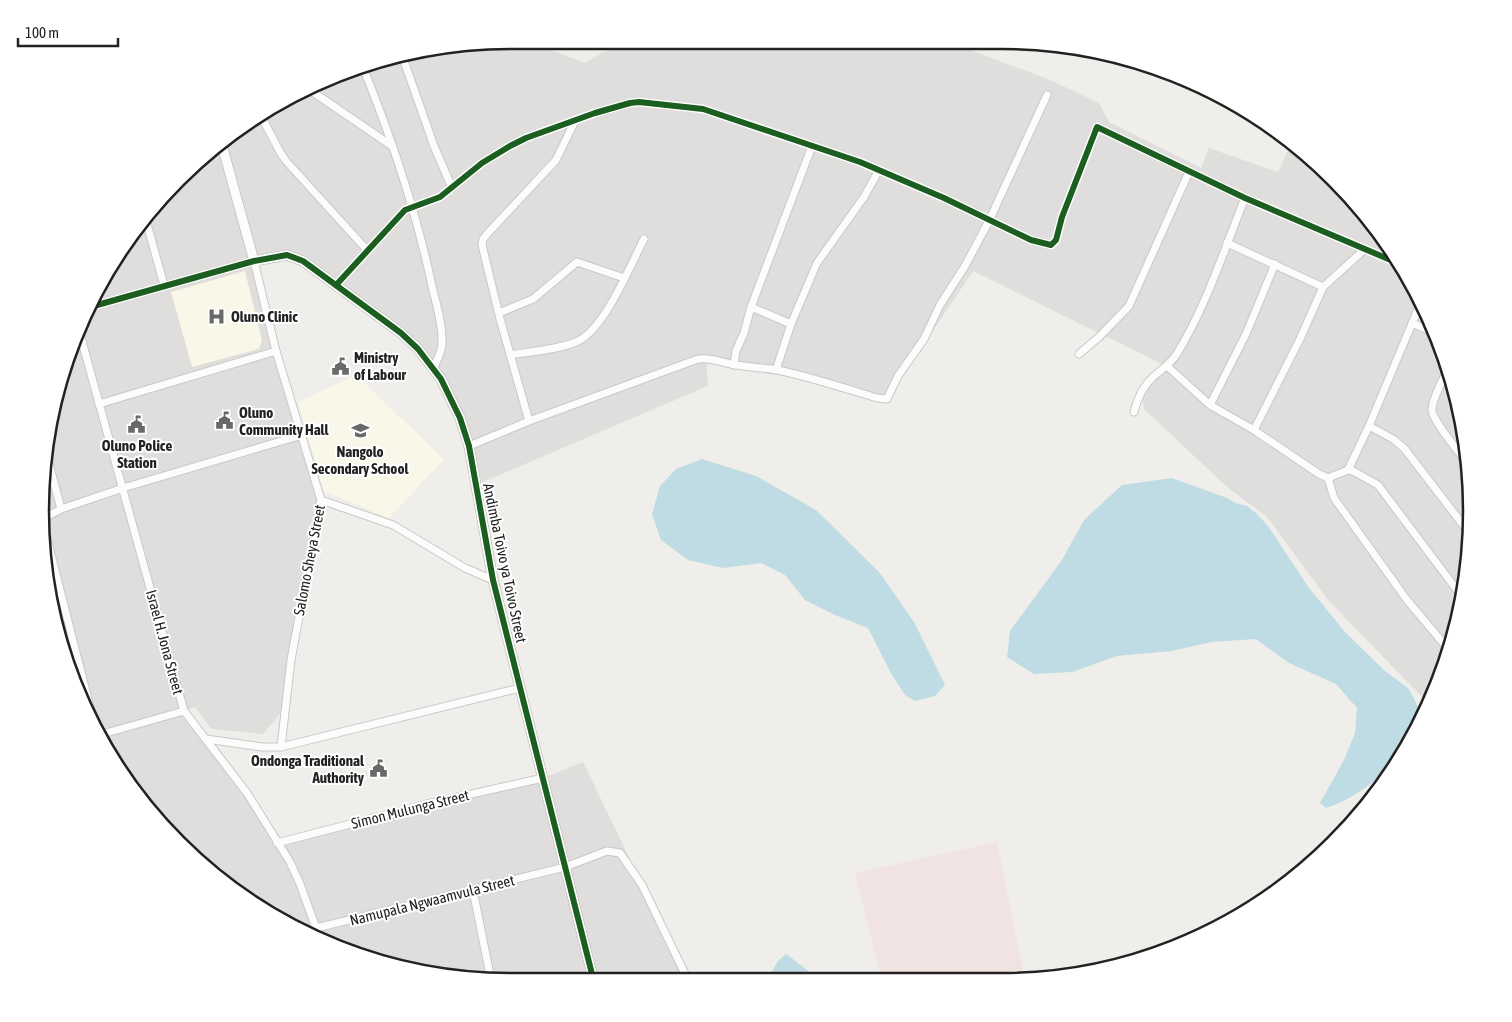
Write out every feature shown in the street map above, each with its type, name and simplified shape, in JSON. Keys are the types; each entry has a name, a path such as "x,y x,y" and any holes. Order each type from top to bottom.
{"street":[{"path":"404,62 434,146 452,188"},
{"path":"365,72 392,146 425,252 442,335 441,351 434,368"},
{"path":"314,93 392,146"},
{"path":"469,446 529,420 698,359 715,358 734,365 776,370 818,380 877,398 887,399 902,369 929,330 940,305 965,266 989,221 1047,95"},
{"path":"337,284 398,214 412,206 434,200 482,163 526,138 595,113 630,103 703,109 879,170 944,198 1031,240 1051,245 1054,243 1062,217 1097,127 1245,198 1388,258"},
{"path":"264,121 286,161 367,250"},
{"path":"529,420 482,245 483,239 556,160 575,121"},
{"path":"734,365 736,351 744,333 751,307 812,146"},
{"path":"97,305 254,261 223,149"},
{"path":"776,370 791,324 817,263 864,197 879,170"},
{"path":"1078,354 1099,337 1130,306 1189,172"},
{"path":"1134,412 1142,392 1153,377 1172,362 1179,351 1203,304 1245,198"},
{"path":"147,226 164,285"},
{"path":"510,355 570,344 585,337 600,323 644,239"},
{"path":"1227,243 1324,287"},
{"path":"1254,430 1324,287 1365,248"},
{"name":"Andimba Toivo ya Toivo Street","path":"254,261 287,255 304,261 401,333 434,368 447,389 460,418 469,446 493,580 592,973"},
{"name":"Salomo Sheya Street","path":"254,261 276,351 321,500 291,660 281,747"},
{"path":"499,313 533,299 577,262 624,278"},
{"path":"1210,405 1246,334 1275,264"},
{"path":"751,307 791,324"},
{"path":"1348,470 1369,426 1417,310"},
{"path":"1412,323 1426,329"},
{"name":"Israel H. Jona Street","path":"82,340 184,711 247,793 290,862 316,928"},
{"path":"100,404 276,351"},
{"path":"1167,366 1210,405 1254,430 1320,474 1328,478 1348,470 1353,470 1382,489 1456,589"},
{"path":"1444,379 1433,404 1432,412 1436,421 1459,452"},
{"path":"1369,426 1393,439 1404,448 1463,524"},
{"path":"49,515 60,509 123,488 302,435"},
{"path":"51,472 60,509"},
{"path":"1328,478 1334,498 1407,600 1444,644"},
{"path":"321,500 393,525 465,568 493,580"},
{"path":"52,557 87,694"},
{"path":"206,738 262,747 281,747 520,688"},
{"path":"106,733 184,711"},
{"name":"Simon Mulunga Street","path":"278,843 427,804 543,778"},
{"name":"Namupala Ngwaamvula Street","path":"316,928 565,867 607,851 620,853 642,885 685,973"},
{"path":"473,890 490,972"}],"shaded area":[{"path":"549,49 585,63 612,49 968,49 1048,79 1099,103 1109,122 1201,168 1209,148 1278,172 1289,149 1306,163 1349,206 1385,254 1401,280 1416,307 1439,362 1454,421 1462,481 1463,511 1459,571 1454,601 1439,660 1423,698 1328,600 1267,517 1226,486 1144,409 1142,392 1166,366 973,271 887,399 818,380 706,358 708,386 476,485 460,418 418,349 294,257 254,261 321,500 285,708 263,734 211,729 195,707 184,711 206,739 278,843 543,778 583,762 685,973 511,973 451,969 421,964 362,949 307,926 254,895 230,878 206,859 163,816 127,768 96,715 86,694 52,558 49,511 53,451 58,421 73,362 96,307 127,254 163,206 206,163 230,144 254,127 307,96 362,73 421,58 481,50"},
{"name":"Oluno Clinic","path":"245,271 262,340 259,349 192,367 171,292"},
{"name":"Nangolo Secondary School","path":"356,375 444,459 389,518 324,491 298,402"},
{"path":"997,842 1023,972 880,973 855,873"}],"water":[{"path":"702,459 756,476 816,510 879,572 914,622 945,685 935,696 915,701 905,695 892,675 868,628 835,615 805,600 785,575 761,563 723,568 688,560 661,540 652,514 660,486 676,469"},
{"path":"1172,478 1247,506 1268,526 1309,588 1345,632 1385,671 1409,689 1419,709 1401,742 1377,779 1339,803 1326,808 1320,803 1344,760 1355,733 1357,708 1336,684 1289,663 1256,639 1211,642 1172,651 1117,656 1072,672 1034,674 1007,657 1010,631 1062,560 1084,520 1122,485"},
{"path":"786,954 811,973 771,973 778,961"}],"cycle path":[{"path":"337,284 405,210 440,197 482,163 510,146 526,138 595,113 639,102 703,109 860,162 944,198 1031,240 1051,245 1056,240 1062,217 1097,127 1245,198 1388,259"},
{"path":"97,305 254,261 287,255 303,261 401,333 418,349 441,379 460,418 469,446 493,580 592,973"}],"place":[{"name":"Oluno Clinic","path":"217,316"},
{"name":"Ministry of Labour","path":"340,366"},
{"name":"Oluno Community Hall","path":"225,421"},
{"name":"Oluno Police Station","path":"137,424"},
{"name":"Nangolo Secondary School","path":"360,430"},
{"name":"Ondonga Traditional Authority","path":"378,769"}]}
